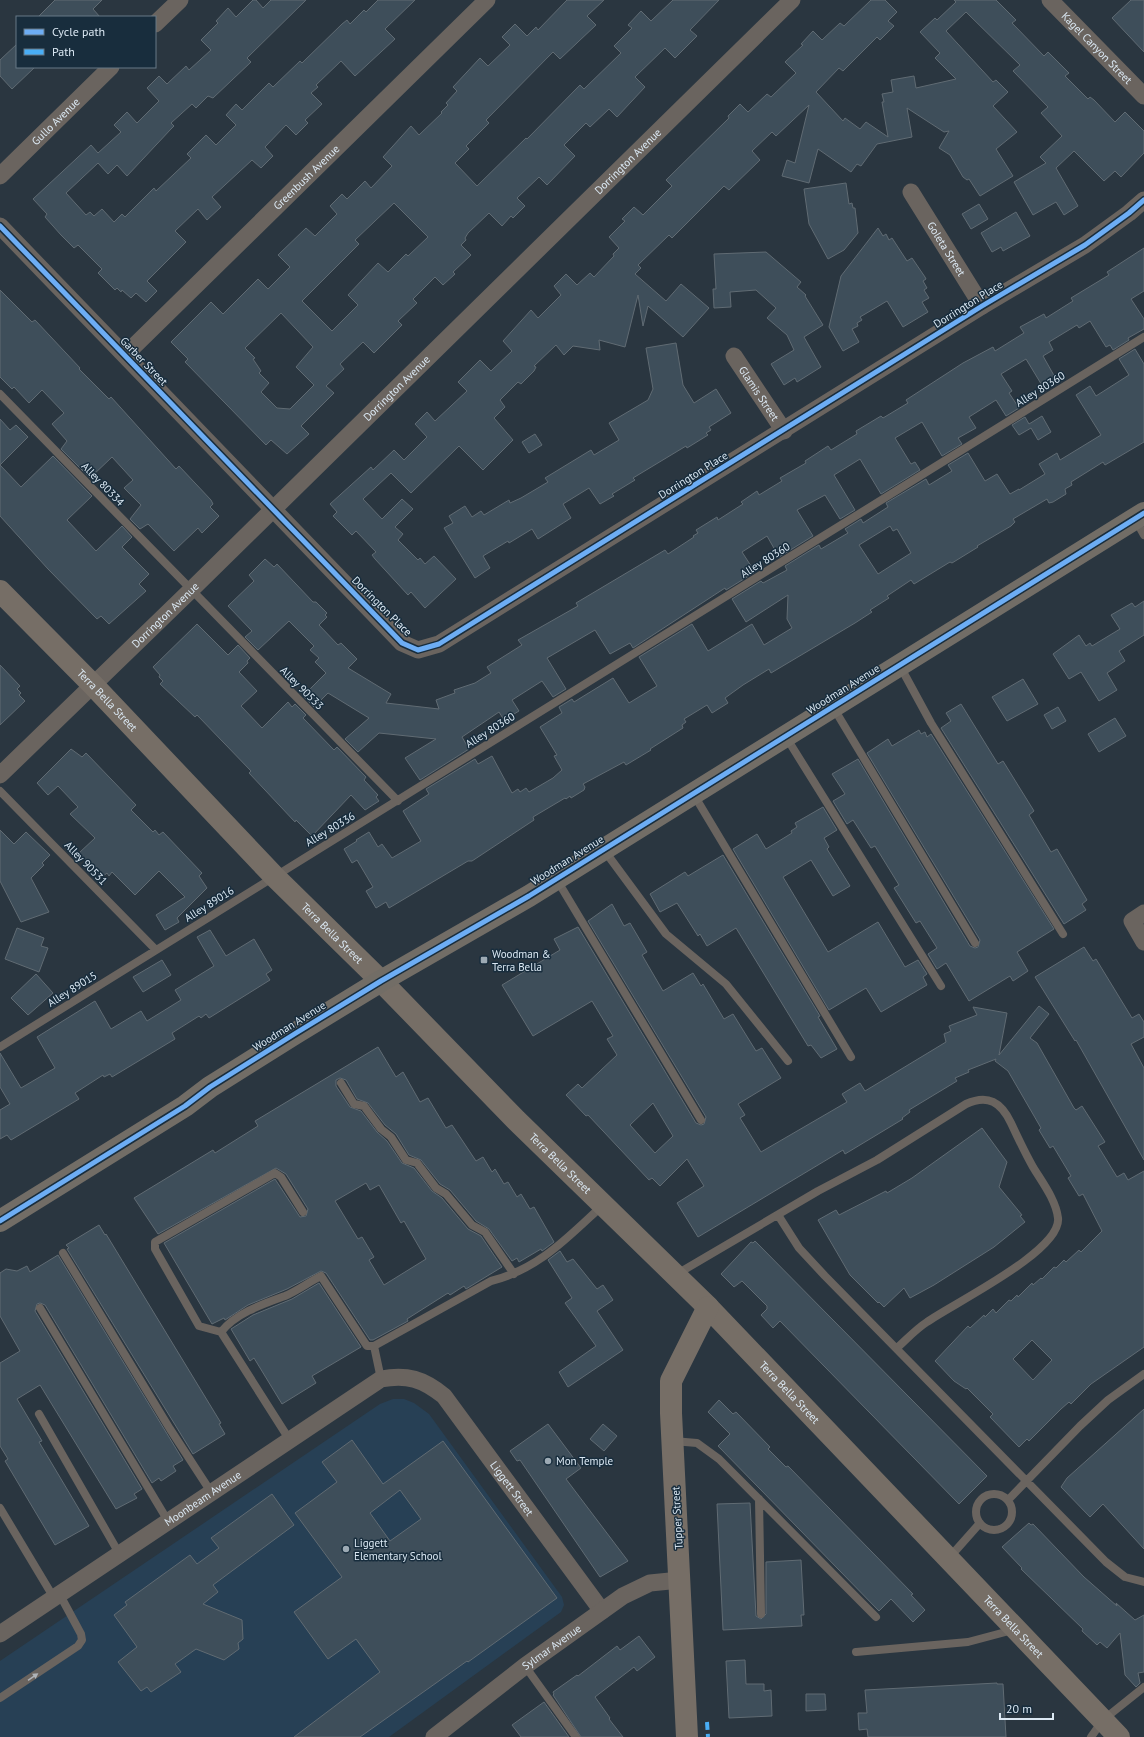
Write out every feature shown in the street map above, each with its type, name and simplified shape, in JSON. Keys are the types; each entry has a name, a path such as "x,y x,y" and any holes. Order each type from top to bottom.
{"main road":[{"name":"Woodman Avenue","path":"0,1221 185,1106 210,1087 381,981 529,896 833,706 1141,522"},
{"name":"Terra Bella Street","path":"0,591 93,685 274,876 381,981 516,1120 604,1204 708,1307 1016,1629 1096,1729 1119,1737"},
{"name":"Tupper Street","path":"687,1737 672,1441 672,1381 708,1307"}],"street":[{"path":"156,23 180,0"},
{"name":"Greenbush Avenue","path":"125,355 487,0"},
{"name":"Dorrington Avenue","path":"0,775 273,510 792,0"},
{"name":"Kagel Canyon Street","path":"1050,0 1144,96"},
{"name":"Gullo Avenue","path":"0,176 110,68"},
{"name":"Goleta Street","path":"911,192 982,306"},
{"name":"Dorrington Place","path":"273,510 402,643 418,650 439,644 784,431 982,306 1085,245 1129,213 1144,200"},
{"name":"Garber Street","path":"0,226 273,510"},
{"name":"Glamis Street","path":"734,356 784,431"},
{"path":"1138,917 1144,942"},
{"name":"Moonbeam Avenue","path":"0,1634 120,1555 289,1439 381,1379 396,1376 411,1379"},
{"name":"Liggett Street","path":"411,1379 424,1381 444,1396 602,1611"},
{"name":"Sylmar Avenue","path":"434,1737 525,1666 602,1611 640,1587 650,1583 680,1580"}],"lane":[{"name":"Alley 80360","path":"398,800 1144,337"},
{"name":"Alley 80334","path":"0,394 191,590"},
{"name":"Alley 90533","path":"191,590 398,800"},
{"path":"899,666 931,723 1063,934"},
{"path":"833,706 975,944"},
{"path":"786,736 941,986"},
{"name":"Alley 90531","path":"0,791 156,950"},
{"path":"693,794 851,1057"},
{"name":"Alley 80336","path":"274,876 398,800"},
{"path":"603,849 666,934 726,984 788,1061"},
{"name":"Alley 89016","path":"156,950 274,876"},
{"path":"556,878 701,1120"},
{"name":"Alley 89015","path":"0,1047 156,950"},
{"path":"341,1083 354,1104 364,1106 381,1130 391,1137 406,1160 416,1163 436,1188 446,1194 472,1225 485,1232 514,1274"},
{"path":"675,1275 877,1160 966,1104 979,1099 987,1099 997,1104 1006,1114 1056,1207 1059,1219 1058,1227 1042,1247 1025,1261 989,1285 927,1322 897,1348"},
{"path":"289,1439 221,1332 199,1326 155,1249 155,1242 275,1173 281,1177 303,1212"},
{"path":"221,1332 229,1322 273,1299 285,1296 321,1276 367,1346 374,1346 491,1281 514,1274 532,1266 555,1249 604,1204"},
{"path":"778,1215 799,1248 1118,1573 1137,1581 1144,1582"},
{"path":"63,1253 170,1429 211,1492"},
{"path":"40,1308 168,1521"},
{"path":"374,1346 381,1379"},
{"path":"1008,1500 1108,1400 1144,1374"},
{"path":"39,1414 120,1555"},
{"path":"672,1441 697,1443 719,1459 876,1617"},
{"path":"997,1494 1008,1500 1012,1511 1012,1516 1006,1526 995,1530 990,1529 980,1523 977,1511 981,1500 986,1496 997,1494"},
{"path":"759,1499 761,1614"},
{"path":"0,1508 82,1634 82,1640 78,1646 0,1698"},
{"path":"948,1559 980,1523"},
{"path":"856,1652 968,1642 1016,1629"},
{"path":"525,1666 576,1737"},
{"path":"1096,1729 1144,1688"}],"shaded area":[{"name":"Liggett Elementary School","path":"393,1399 404,1399 414,1403 429,1414 562,1597 564,1605 561,1612 389,1737 0,1737 0,1661 380,1404"}],"building":[{"path":"55,0 102,0 93,9 99,16 39,16"},
{"path":"253,0 256,0 263,8 271,0 306,0 247,58 251,62 213,98 208,96 196,108 192,104 171,123 174,126 127,176 117,165 108,174 98,163 66,193 86,215 90,212 94,216 102,209 114,222 122,214 125,217 154,188 156,191 191,158 187,154 206,135 216,145 236,125 226,115 236,104 242,110 269,83 273,87 300,61 302,63 347,20 350,24 364,10 366,12 378,0 415,0 385,29 395,39 355,76 341,61 316,85 318,87 311,93 322,104 305,120 308,123 296,135 286,125 265,147 273,156 261,168 252,160 212,197 221,207 207,220 198,209 175,231 186,242 147,281 157,291 146,302 136,293 131,298 122,290 121,292 117,288 115,290 98,273 102,269 78,245 74,248 61,235 45,217 47,214 33,199 91,145 98,153 121,132 114,125 127,112 137,123 159,101 147,88 159,76 167,84 186,66 189,70 211,50 201,40 218,23 216,21 228,8 236,17"},
{"path":"567,0 604,0 587,16 596,25 560,59 553,52 486,120 489,123 466,146 469,149 455,163 477,186 526,138 527,139 580,85 584,89 621,53 614,46 632,28 628,25 641,11 651,21 673,0 719,0 690,30 697,36 675,58 665,48 635,77 645,87 617,117 609,109 590,127 586,123 564,145 575,156 547,185 539,177 517,198 525,206 513,218 511,216 502,226 489,213 468,233 465,238 466,240 461,245 471,255 453,272 455,274 443,285 435,277 413,299 417,303 398,321 402,325 374,353 363,342 340,364 344,369 326,386 334,393 301,426 309,434 287,454 271,440 266,445 185,362 188,359 171,342 211,302 223,314 258,279 268,289 290,267 278,255 306,228 315,236 337,214 330,206 342,194 347,199 365,181 371,188 392,166 383,157 411,126 419,135 442,113 441,112 448,105 446,103 457,91 453,87 480,58 488,66 510,45 502,37 515,24 527,36 536,27 538,30","holes":["394,203 428,237 408,256 406,254 388,272 378,263 348,295 358,305 332,331 302,301 359,244 355,240","281,313 313,347 296,367 314,385 290,409 277,408 261,392 269,383 259,373 261,371 253,359 255,358 245,348"]},
{"path":"871,0 885,0 897,12 888,21 894,26 880,40 877,37 843,71 839,68 816,92 843,121 845,118 860,129 866,122 888,137 882,94 893,92 891,80 914,76 916,88 956,79 935,58 940,53 920,32 935,18 937,20 956,2 954,0 996,0 1016,20 1012,23 1044,56 1048,52 1069,73 1065,76 1088,99 1090,97 1094,100 1115,122 1125,112 1144,131 1144,153 1121,177 1115,171 1104,181 1074,151 1056,168 1078,206 1064,215 1056,202 1033,215 1014,182 1046,163 1040,157 1062,136 1041,113 1048,107 1013,71 1020,65 966,12 946,31 993,82 996,80 1008,92 993,106 1017,132 996,149 1013,176 980,196 969,179 967,180 963,177 950,155 939,148 949,131 944,132 907,108 912,137 877,144 861,166 857,164 851,172 818,149 809,183 782,176 787,160 795,163 809,105 776,136 772,132 752,151 760,160 729,190 724,186 672,238 669,235 638,265 641,268 635,274 666,301 681,284 709,308 683,337 648,306 643,326 638,295 625,347 599,340 600,350 573,346 564,355 556,345 534,366 536,367 534,371 521,384 518,382 500,400 505,407 494,418 513,440 483,470 459,446 411,493 391,473 363,499 382,519 402,499 413,509 395,527 403,534 398,540 418,560 420,558 425,564 434,556 456,579 425,608 411,592 408,595 375,559 372,555 376,552 356,531 352,535 333,516 337,512 330,504 371,467 373,470 394,450 404,460 427,437 415,424 427,412 435,421 467,391 458,382 480,360 491,371 512,351 503,341 531,310 538,318 561,295 554,286 566,274 577,285 590,273 594,277 614,256 613,254 619,248 609,237 625,221 622,219 634,207 643,215 672,186 666,180 729,118 728,116 740,104 748,112 767,94 771,97 796,73 785,62 803,45 801,44 813,31 822,40 840,23 844,26"},
{"path":"1131,0 1144,0 1144,52 1112,18"},
{"path":"16,45 16,68 34,68 12,89 0,76 0,60"},
{"path":"846,183 849,204 852,203 853,208 855,208 858,233 844,250 828,259 809,224 804,189"},
{"path":"979,204 988,219 971,229 962,214"},
{"path":"1016,212 1030,236 1003,251 1001,247 992,252 981,233"},
{"path":"878,228 883,236 886,234 889,240 892,238 907,261 912,258 925,277 926,279 923,281 927,288 924,290 929,298 922,302 928,312 903,327 887,301 860,317 862,320 857,323 858,326 852,329 859,342 843,351 829,327 841,276"},
{"path":"1144,248 1144,291 1131,299 1144,319 1144,329 1128,338 1129,340 1113,350 1110,345 1106,347 1090,321 1079,328 1077,325 1049,342 1053,350 1043,356 1056,379 1043,387 1026,359 1001,374 1012,391 1009,393 1019,408 1006,416 996,400 969,417 976,428 958,438 962,444 942,456 922,422 895,438 911,464 915,462 920,470 881,494 860,459 834,475 855,510 840,519 825,495 797,510 813,536 779,557 767,536 742,552 755,572 726,590 725,588 633,648 630,643 610,654 595,630 547,658 566,689 553,697 542,681 512,700 519,711 504,720 499,712 462,737 469,749 420,780 405,758 436,739 379,733 358,752 345,739 369,718 328,693 314,707 303,696 326,673 315,662 319,658 310,650 314,646 289,621 258,650 245,637 252,631 228,606 254,581 249,575 265,559 274,567 277,564 313,602 316,602 327,613 325,615 327,617 319,625 338,645 341,643 357,659 348,668 391,694 386,703 439,709 436,700 455,693 454,690 475,683 491,673 487,667 522,645 518,640 578,606 576,603 665,550 668,554 694,537 693,536 698,533 696,530 717,517 718,520 743,504 741,502 757,491 759,495 782,481 780,478 806,463 805,461 828,446 831,450 857,434 856,431 881,416 883,418 908,403 906,400 963,363 993,347 995,351 1024,333 1020,327 1044,314 1046,318 1073,301 1071,298 1109,275 1107,272"},
{"path":"766,252 801,282 797,287 806,295 805,296 823,325 804,337 821,367 797,382 795,378 784,385 771,364 794,350 787,335 767,318 776,308 756,290 730,292 731,307 714,308 713,289 716,289 714,254"},
{"path":"0,290 32,322 35,320 80,368 79,369 109,399 111,397 176,469 179,466 211,500 213,504 210,507 219,516 202,533 198,528 174,551 148,524 140,529 130,519 141,505 124,488 133,480 112,457 90,478 61,449 67,441 52,424 64,413 42,390 29,403 14,387 12,389 0,377"},
{"path":"676,343 683,385 694,403 716,389 731,413 709,427 711,430 706,433 708,435 687,448 686,446 633,478 635,480 612,494 614,496 600,504 589,488 563,504 571,518 538,539 532,529 483,556 490,568 475,578 444,528 453,523 449,516 465,506 472,517 481,511 484,515 509,500 510,503 521,498 548,482 545,478 591,450 594,455 619,440 609,423 648,400 653,389 646,348"},
{"path":"1135,349 1144,364 1144,442 1105,465 1103,462 1071,482 1072,485 1065,489 1066,494 1053,502 1049,503 1047,499 1013,519 1015,522 1011,526 952,563 950,562 914,584 911,580 887,596 889,598 870,610 872,612 855,623 771,673 769,669 743,685 725,698 728,703 712,713 707,705 684,719 686,722 682,725 683,728 650,749 651,750 626,765 624,762 583,784 585,787 584,790 571,798 570,796 566,799 565,798 533,817 534,820 472,861 468,861 389,908 386,902 376,908 366,891 373,887 357,860 352,863 344,849 357,841 356,840 369,832 378,847 382,844 392,858 421,841 403,811 429,794 426,789 475,759 478,764 492,756 512,793 518,789 520,792 526,788 529,792 553,778 562,770 554,756 557,755 540,727 562,713 559,707 572,699 574,702 613,678 629,703 657,686 639,657 692,624 708,651 752,624 764,645 792,628 787,619 788,595 746,622 732,599 761,581 763,583 787,570 785,566 819,545 821,549 848,533 845,529 861,519 863,523 888,507 886,503 926,479 929,485 952,471 948,465 968,453 985,481 997,474 1010,494 1045,474 1039,464 1057,453 1060,460 1101,435 1076,395 1090,386 1096,396 1129,375 1119,359","holes":["890,526 893,531 897,529 911,553 878,574 859,545"]},
{"path":"1042,416 1051,432 1038,440 1031,428 1019,435 1012,425 1025,417 1029,424"},
{"path":"0,419 10,430 16,425 28,437 0,465"},
{"path":"535,434 542,445 529,453 522,442"},
{"path":"53,456 92,496 67,520 96,551 122,526 132,537 122,547 149,574 139,584 146,591 109,624 101,616 97,619 48,569 0,516 0,465 21,487"},
{"path":"1144,601 1144,635 1119,651 1125,661 1107,673 1117,690 1099,701 1081,672 1069,679 1053,654 1079,635 1086,646 1090,643 1092,646 1120,629 1111,615 1132,603 1135,607"},
{"path":"197,624 228,655 238,645 250,658 247,661 248,663 239,672 257,691 241,706 262,728 288,702 292,707 295,704 306,715 303,718 334,750 337,747 366,777 364,780 378,795 376,797 379,801 365,810 351,795 312,836 296,820 295,822 249,773 251,771 197,715 195,717 160,684 163,681 153,667"},
{"path":"0,665 20,686 17,689 21,693 19,695 25,701 0,725"},
{"path":"1023,679 1038,704 1007,721 992,697"},
{"path":"961,704 998,764 1003,761 1034,811 1029,815 1051,852 1057,849 1087,900 1082,904 1086,910 1064,924 941,728 951,721 946,713"},
{"path":"1058,707 1066,721 1052,729 1044,715"},
{"path":"1115,718 1126,736 1099,752 1088,734"},
{"path":"919,730 921,734 925,732 927,737 931,734 1054,929 1017,952 1028,971 1013,981 1010,976 969,1001 946,963 937,969 928,954 937,948 920,921 916,923 894,888 899,885 875,846 871,848 853,820 847,824 833,801 845,794 832,774 858,759 970,946 975,948 978,947 980,940 867,753 888,739 892,746"},
{"path":"71,749 82,757 86,753 136,805 131,810 153,832 155,830 159,835 163,832 202,873 199,876 207,888 177,918 179,922 165,930 156,915 185,897 159,871 135,895 112,872 109,876 107,873 102,877 79,853 95,838 70,814 78,807 58,786 48,795 37,783"},
{"path":"823,807 837,830 824,838 829,847 827,849 850,886 833,896 811,860 783,877 828,952 878,922 905,967 918,960 927,974 923,977 927,985 881,1012 866,988 829,1010 733,849 757,834 766,849 792,833 791,831 797,827 795,823"},
{"path":"0,830 14,844 26,832 50,855 42,863 44,865 31,878 49,912 21,922 0,881"},
{"path":"723,855 820,1016 818,1017 837,1049 821,1058 811,1045 808,1046 736,928 707,946 700,934 698,936 677,903 660,912 650,894 685,872 688,876"},
{"path":"612,904 624,926 630,923 647,952 642,955 663,991 693,973 701,986 703,984 724,1019 733,1014 756,1051 762,1048 781,1078 738,1104 745,1115 740,1118 761,1152 847,1102 842,1094 860,1083 865,1091 946,1042 944,1034 951,1031 949,1026 977,1015 973,1007 1007,1013 999,1055 1039,1006 1049,1014 1030,1038 1037,1043 1074,1108 1076,1110 1082,1106 1105,1142 1098,1146 1117,1177 1124,1173 1128,1180 1144,1171 1144,1347 1091,1384 1071,1404 1069,1402 1061,1409 1029,1441 1027,1439 1019,1447 990,1417 993,1414 967,1388 966,1389 954,1381 935,1361 968,1326 970,1328 993,1309 996,1313 1009,1300 1011,1301 1017,1295 1018,1297 1032,1283 1033,1285 1041,1278 1042,1279 1054,1267 1056,1268 1064,1260 1066,1262 1079,1250 1081,1252 1102,1231 1083,1194 1079,1196 1068,1178 1071,1176 1053,1146 1050,1148 1039,1130 1041,1128 1008,1071 995,1061 996,1059 968,1070 969,1072 955,1078 957,1081 909,1110 910,1112 902,1118 903,1119 845,1154 843,1150 698,1237 677,1203 704,1186 687,1159 660,1186 652,1178 649,1180 588,1115 586,1116 566,1095 578,1084 582,1088 617,1055 607,1039 613,1036 592,1001 533,1036 502,985 560,950 554,939 578,927 696,1123 701,1125 704,1124 706,1117 588,921","holes":["653,1103 673,1136 655,1153 630,1125","1032,1340 1052,1360 1033,1380 1013,1359"]},
{"path":"17,928 44,938 41,946 48,948 39,972 5,959"},
{"path":"210,930 226,956 254,939 272,970 266,974 270,980 209,1018 206,1014 201,1018 199,1016 172,1033 175,1039 112,1077 110,1074 104,1077 103,1075 75,1093 79,1099 11,1140 7,1135 0,1139 0,1110 10,1104 0,1087 0,1053 21,1088 55,1068 37,1037 95,1001 111,1029 141,1011 147,1021 181,1000 175,990 214,966 197,937"},
{"path":"1084,947 1093,961 1096,959 1132,1018 1139,1014 1144,1022 1144,1037 1131,1044 1144,1068 1144,1160 1076,1040 1075,1041 1035,977"},
{"path":"162,960 171,975 143,992 133,977"},
{"path":"36,974 53,993 28,1015 11,998"},
{"path":"378,1047 396,1077 403,1072 420,1102 428,1098 446,1128 452,1125 476,1161 483,1157 492,1172 495,1169 504,1184 508,1182 517,1197 521,1194 530,1209 534,1207 554,1242 542,1251 541,1249 519,1262 517,1258 512,1261 489,1229 476,1221 450,1190 440,1184 421,1160 409,1155 396,1134 385,1125 368,1103 357,1099 346,1080 340,1078 336,1080 336,1086 350,1107 361,1111 377,1132 387,1141 402,1163 414,1168 432,1191 442,1198 468,1229 481,1236 502,1267 466,1289 464,1286 450,1295 448,1293 407,1319 408,1321 373,1340 370,1340 326,1273 321,1271 287,1289 248,1305 225,1320 224,1318 212,1324 164,1243 275,1179 300,1217 306,1216 308,1209 286,1174 276,1168 158,1234 134,1198 213,1150 215,1153 258,1126 255,1121","holes":["366,1183 370,1190 379,1185 401,1223 404,1221 426,1259 384,1285 369,1260 374,1257 362,1237 358,1239 335,1201"]},
{"path":"982,1128 1007,1162 999,1187 1022,1215 1020,1216 1025,1222 994,1247 934,1285 910,1298 904,1288 884,1307 850,1275 818,1220 836,1210 839,1215 886,1191 887,1193 912,1178"},
{"path":"99,1225 105,1235 106,1234 221,1423 219,1424 225,1434 193,1454 67,1249 69,1248 66,1245"},
{"path":"755,1241 987,1476 959,1504 780,1321 773,1328 761,1315 767,1309 767,1306 742,1281 734,1287 721,1274 751,1242 753,1243"},
{"path":"560,1251 567,1262 573,1259 597,1289 603,1285 613,1300 597,1311 623,1350 568,1387 559,1372 596,1346 565,1303 572,1298 548,1260"},
{"path":"58,1255 183,1460 173,1466 176,1471 161,1481 159,1478 152,1483 45,1305 40,1303 37,1304 35,1311 142,1489 134,1494 137,1498 116,1509 40,1385 17,1399 42,1441 39,1442 89,1526 55,1545 5,1461 8,1459 0,1446 0,1363 20,1351 0,1316 0,1273 6,1269 17,1271 27,1266 30,1272"},
{"path":"319,1283 361,1347 312,1376 316,1383 282,1404 254,1358 250,1361 231,1329 253,1315 292,1299"},
{"path":"719,1400 733,1414 736,1412 770,1447 768,1449 786,1467 788,1466 913,1594 911,1595 925,1610 913,1622 891,1599 879,1611 718,1446 730,1434 708,1412"},
{"path":"1144,1409 1144,1549 1103,1504 1090,1517 1061,1487 1067,1478"},
{"path":"548,1424 581,1468 566,1479 628,1561 600,1577 520,1460 517,1461 510,1451"},
{"path":"603,1424 617,1436 604,1451 590,1439"},
{"path":"352,1440 383,1484 443,1441 557,1598 360,1737 294,1737 380,1672 356,1639 328,1659 294,1612 342,1577 295,1513 337,1482 322,1462","holes":["400,1490 421,1519 390,1541 370,1513"]},
{"path":"272,1494 294,1525 213,1585 218,1592 203,1604 242,1620 243,1639 238,1643 239,1649 224,1660 196,1649 175,1664 181,1672 151,1692 147,1687 141,1691 118,1662 137,1647 114,1615 127,1605 125,1602 190,1555 197,1564 219,1548 211,1538"},
{"path":"750,1503 756,1616 761,1619 766,1614 766,1562 801,1560 804,1615 801,1615 802,1626 723,1630 717,1504"},
{"path":"1029,1523 1031,1525 1033,1524 1084,1577 1117,1606 1116,1603 1135,1620 1144,1615 1144,1672 1138,1673 1140,1683 1136,1687 1125,1675 1120,1633 1107,1648 1100,1642 1097,1645 1082,1631 1083,1629 1021,1569 1022,1568 1002,1547"},
{"path":"639,1636 655,1657 637,1671 634,1667 595,1697 623,1737 581,1737 553,1695 553,1692 577,1675 578,1676 617,1646 620,1650"},
{"path":"745,1660 746,1684 764,1684 764,1691 771,1690 772,1716 729,1718 726,1661"},
{"path":"997,1683 1003,1684 1006,1737 868,1737 867,1729 859,1730 858,1713 867,1713 865,1690"},
{"path":"806,1694 825,1694 826,1710 806,1711"},
{"path":"544,1702 569,1737 521,1737 512,1725"}],"marked path":[{"path":"707,1722 708,1737"}],"cycle path":[{"path":"0,226 402,643 418,650 439,644 982,306 1085,245 1129,213 1144,200"},
{"path":"0,1221 185,1106 210,1087 296,1033 381,981 529,896 1144,513"}],"place":[{"name":"Woodman & Terra Bella","path":"484,960"},
{"name":"Mon Temple","path":"548,1461"},
{"name":"Liggett Elementary School","path":"346,1549"}]}
